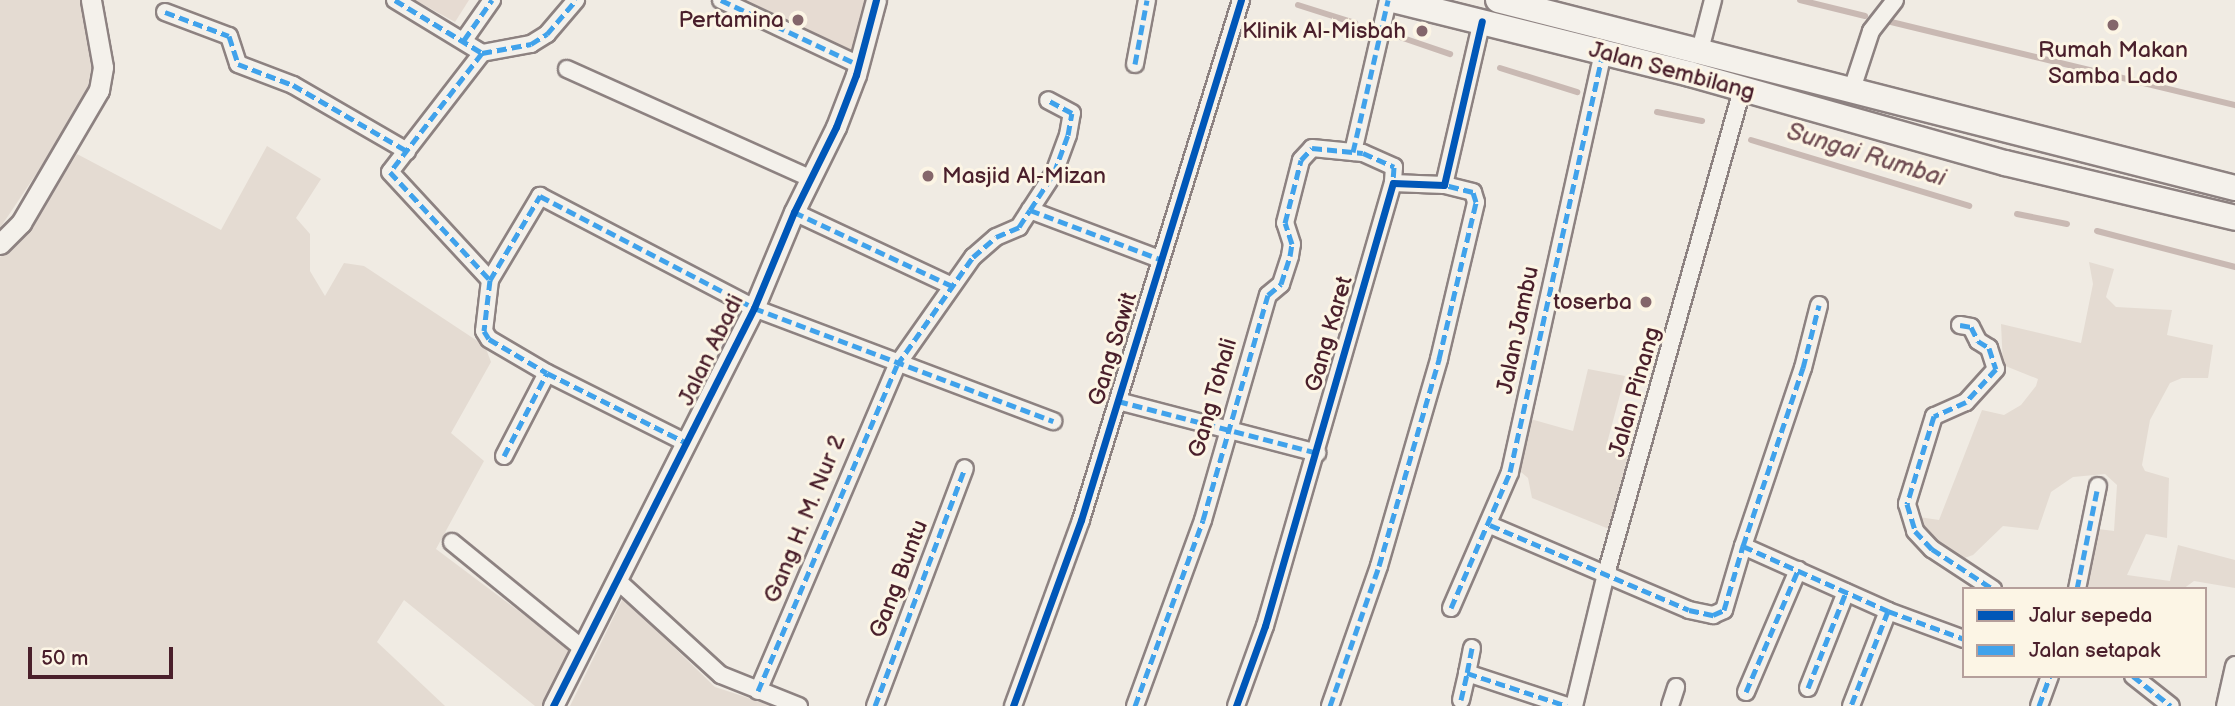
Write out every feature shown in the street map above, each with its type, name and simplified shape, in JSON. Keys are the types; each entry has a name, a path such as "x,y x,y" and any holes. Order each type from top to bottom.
{"main road":[{"name":"Jalan Sembilang","path":"1393,0 1742,90 2005,163 2235,218"},
{"name":"Jalan Sembilang","path":"1498,0 1699,54 2235,188"}],"street":[{"path":"0,244 21,223 99,90 103,67 91,0"},
{"path":"395,0 482,53"},
{"path":"464,40 492,0"},
{"path":"490,280 390,172 482,53 531,44 547,34 576,0"},
{"path":"720,0 859,65"},
{"name":"Jalan Abadi","path":"554,706 582,648 619,582 754,308 859,65 876,0"},
{"path":"1135,64 1147,0"},
{"name":"Gang Sawit","path":"1013,706 1053,605 1241,0"},
{"path":"1353,152 1388,0"},
{"path":"1699,54 1713,0"},
{"path":"1851,92 1871,31 1895,0"},
{"path":"165,12 229,36 238,64 293,85 407,150"},
{"path":"1444,185 1482,21"},
{"name":"Jalan Jambu","path":"1451,608 1490,524 1510,472 1603,53"},
{"path":"567,69 810,178"},
{"name":"Jalan Pinang","path":"1574,706 1606,573 1742,90"},
{"name":"Gang H. M. Nur 2","path":"758,691 897,365 973,257 996,237 1019,227 1054,173 1072,114 1048,100"},
{"name":"Gang Tohali","path":"1135,706 1203,520 1227,428 1268,295 1281,284 1290,256 1292,244 1285,223 1301,160 1312,148 1353,152 1394,167 1393,183"},
{"path":"1330,706 1379,566 1439,359 1476,202 1473,192 1444,185 1393,183"},
{"name":"Gang Karet","path":"1236,706 1317,453 1393,183"},
{"path":"687,443 547,373 497,344 484,331 490,280 540,196 754,308 897,365 1053,421"},
{"path":"1030,210 1160,258"},
{"path":"794,212 951,286"},
{"path":"1490,524 1689,610 1713,615 1724,610 1731,596 1743,546 1767,484 1819,305"},
{"path":"1960,324 1971,327 1978,341 1989,348 1996,369 1966,402 1934,416 1908,504 1915,531 1931,549 1990,587"},
{"path":"503,456 547,373"},
{"path":"1118,401 1317,453"},
{"name":"Gang Buntu","path":"875,706 965,468"},
{"path":"2077,587 2098,486"},
{"path":"452,542 582,648"},
{"path":"1743,546 1888,611 1962,638"},
{"path":"1746,692 1798,570"},
{"path":"619,582 721,676 799,706"},
{"path":"1808,688 1846,592"},
{"path":"1851,706 1888,611"},
{"path":"1461,700 1472,648"},
{"path":"2226,706 2235,666"},
{"path":"1467,673 1567,706"},
{"path":"2039,706 2049,678"},
{"path":"2136,678 2171,706"},
{"path":"1670,706 1676,687"}],"shaded area":[{"path":"0,0 82,0 92,65 85,101 0,228"},
{"path":"415,0 469,0 455,22"},
{"path":"729,0 865,0 853,58"},
{"path":"267,146 321,179 296,218 310,234 310,271 325,296 344,263 364,266 485,346 491,362 451,433 484,461 436,549 572,651 545,706 535,706 404,600 377,642 445,706 0,706 0,257 33,224 77,154 221,230"},
{"path":"2089,262 2114,269 2106,297 2116,307 2172,310 2167,335 2213,345 2208,378 2182,378 2170,383 2150,420 2142,465 2145,471 2169,478 2167,538 2146,534 2127,575 2170,581 2178,545 2235,560 2235,588 2194,581 2186,587 2080,587 2090,528 2114,531 2117,485 2105,474 2073,477 2051,492 2038,530 2003,526 1973,555 1959,560 1920,529 1919,517 1939,520 1982,410 2004,415 2021,405 2036,386 2038,379 2003,365 2001,324 2081,343 2093,284"},
{"path":"1588,369 1625,376 1606,447 1635,459 1614,531 1532,498 1528,478 1515,467 1527,418 1573,431"},
{"path":"623,598 715,687 773,706 570,706"}],"waterway":[{"path":"1800,0 1865,16"},
{"name":"Sungai Rumbai","path":"1298,5 1355,23"},
{"path":"1887,21 2235,105"},
{"name":"Sungai Rumbai","path":"1400,37 1450,54"},
{"name":"Sungai Rumbai","path":"1500,68 1577,92"},
{"name":"Sungai Rumbai","path":"1657,112 1702,121"},
{"name":"Sungai Rumbai","path":"1751,140 1969,206"},
{"name":"Sungai Rumbai","path":"2017,214 2067,224"},
{"name":"Sungai Rumbai","path":"2097,231 2235,267"}],"marked path":[{"path":"395,0 482,53 531,44 547,34 576,0"},
{"path":"464,40 492,0"},
{"path":"721,0 859,65"},
{"path":"1135,64 1147,0"},
{"path":"1353,152 1388,0"},
{"path":"165,12 229,36 238,64 293,85 407,151"},
{"path":"482,53 390,172 490,280 484,331 489,339 547,373 687,443"},
{"path":"1451,608 1510,472 1603,53"},
{"path":"1030,210 1054,173 1068,135 1072,113 1048,100"},
{"path":"1135,706 1203,520 1268,295 1281,284 1290,256 1292,244 1285,223 1301,160 1312,148 1363,153 1394,167 1393,183"},
{"path":"1330,706 1379,566 1439,359 1476,202 1473,192 1444,185"},
{"path":"490,280 540,196 754,308 1053,421"},
{"path":"758,691 897,365 973,257 996,237 1019,227 1030,210 1160,259"},
{"path":"794,212 952,286"},
{"path":"1743,546 1803,368 1819,305"},
{"path":"1960,325 1971,327 1978,341 1989,348 1996,369 1966,402 1934,416 1907,504 1915,531 1932,549 1990,587"},
{"path":"504,456 547,373"},
{"path":"1118,401 1317,453"},
{"path":"875,706 965,468"},
{"path":"2077,587 2098,486"},
{"path":"1490,525 1689,610 1713,615 1724,610 1743,546 1888,611 1851,706"},
{"path":"1746,692 1798,570"},
{"path":"1808,688 1846,592"},
{"path":"1888,611 1962,638"},
{"path":"1472,648 1467,673 1567,706"},
{"path":"1461,700 1467,673"},
{"path":"2039,706 2049,678"},
{"path":"2136,678 2171,706"}],"cycle path":[{"path":"553,706 754,308 794,212 836,127 856,75 876,0"},
{"path":"1013,706 1081,520 1241,0"},
{"path":"1236,706 1265,626 1393,183 1444,185 1482,21"}],"place":[{"name":"Pertamina","path":"798,20"},
{"name":"Rumah Makan Samba Lado","path":"2113,25"},
{"name":"Klinik Al-Misbah","path":"1422,31"},
{"name":"Masjid Al-Mizan","path":"928,176"},
{"name":"toserba","path":"1646,302"}]}
